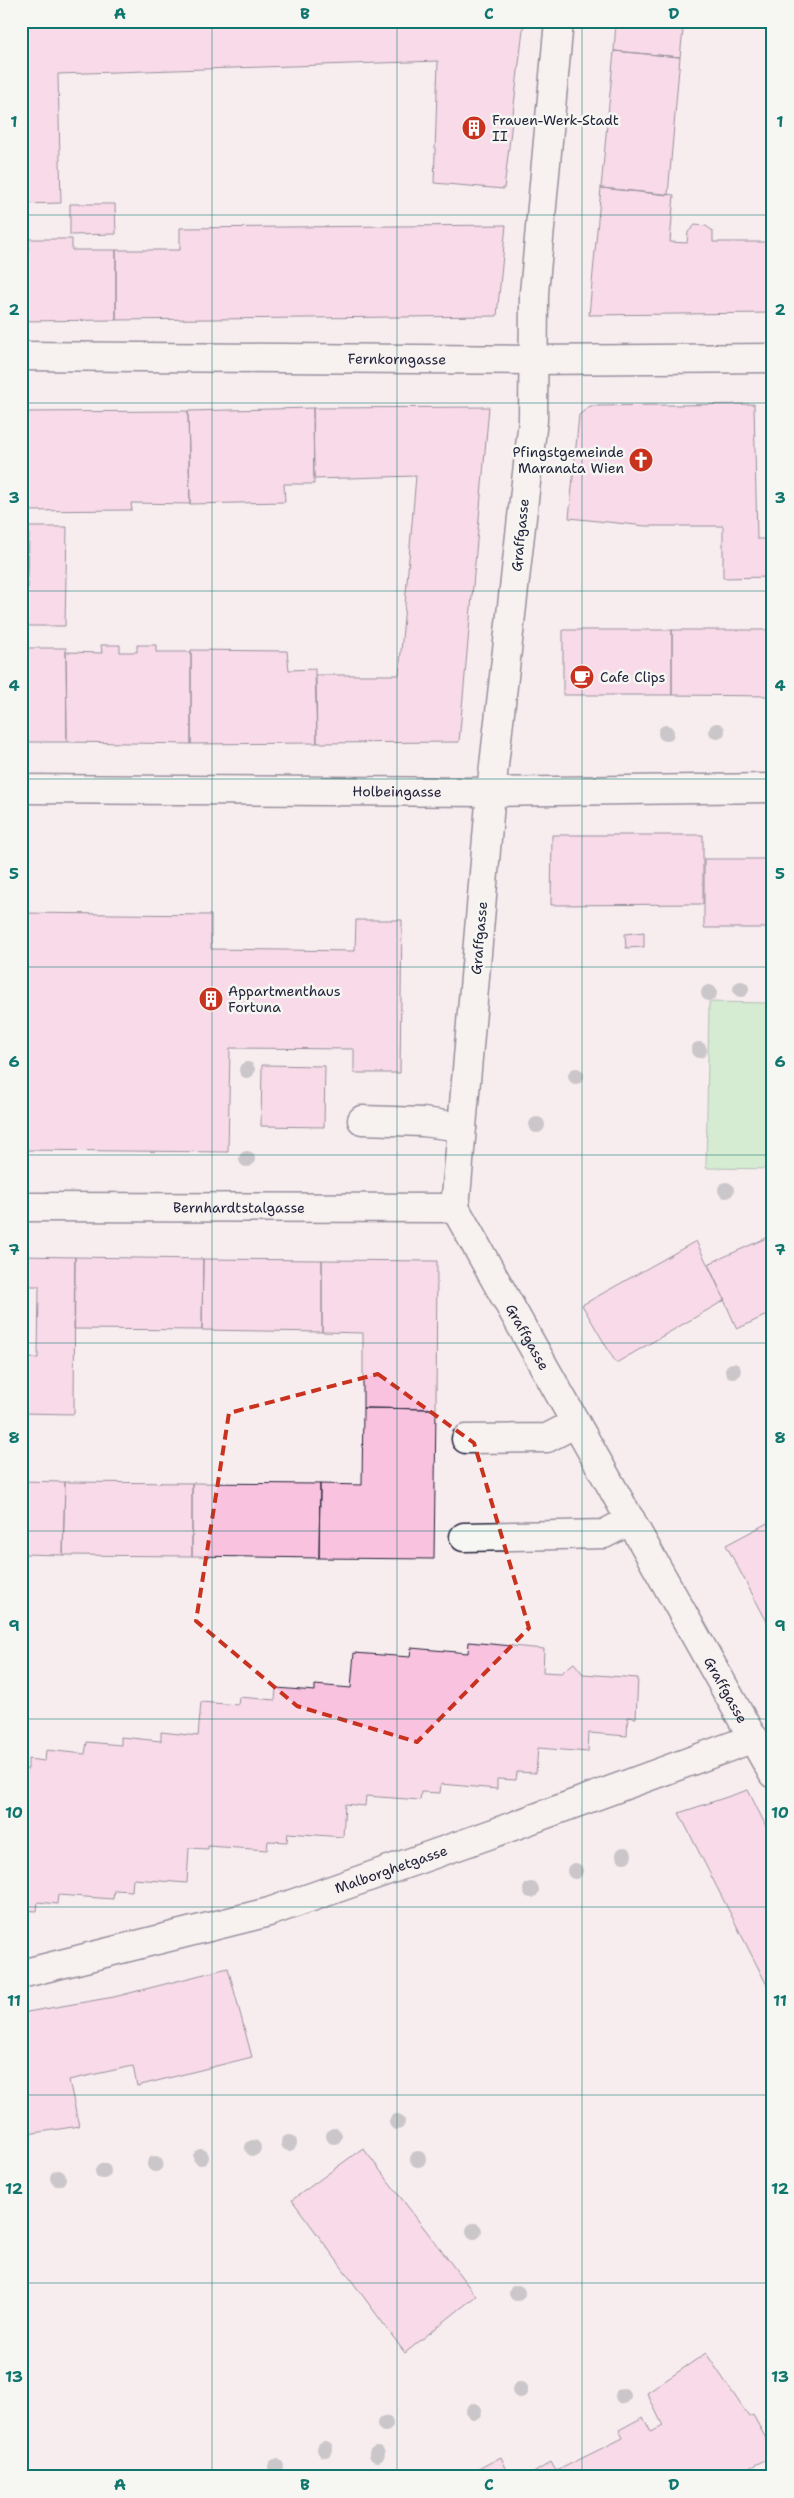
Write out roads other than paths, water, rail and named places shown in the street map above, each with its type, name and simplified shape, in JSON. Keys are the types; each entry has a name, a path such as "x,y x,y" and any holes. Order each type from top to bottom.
{"street":[{"name":"Graffgasse","path":"559,21 534,293 532,420 491,792 455,1208 773,1774"},
{"name":"Fernkorngasse","path":"21,356 533,360 773,358"},
{"name":"Holbeingasse","path":"21,788 491,792 773,788"},
{"path":"362,1120 423,1122 462,1128"},
{"name":"Bernhardtstalgasse","path":"21,1207 455,1208"},
{"path":"466,1440 548,1438 576,1422"},
{"path":"464,1537 604,1534 631,1520"},
{"name":"Malborghetgasse","path":"21,1974 269,1912 494,1833 754,1738"}],"place":[{"name":"Frauen-Werk-Stadt II","path":"474,128"},
{"name":"Pfingstgemeinde Maranata Wien","path":"641,460"},
{"name":"Cafe Clips","path":"582,677"},
{"name":"Appartmenthaus Fortuna","path":"211,999"}]}
